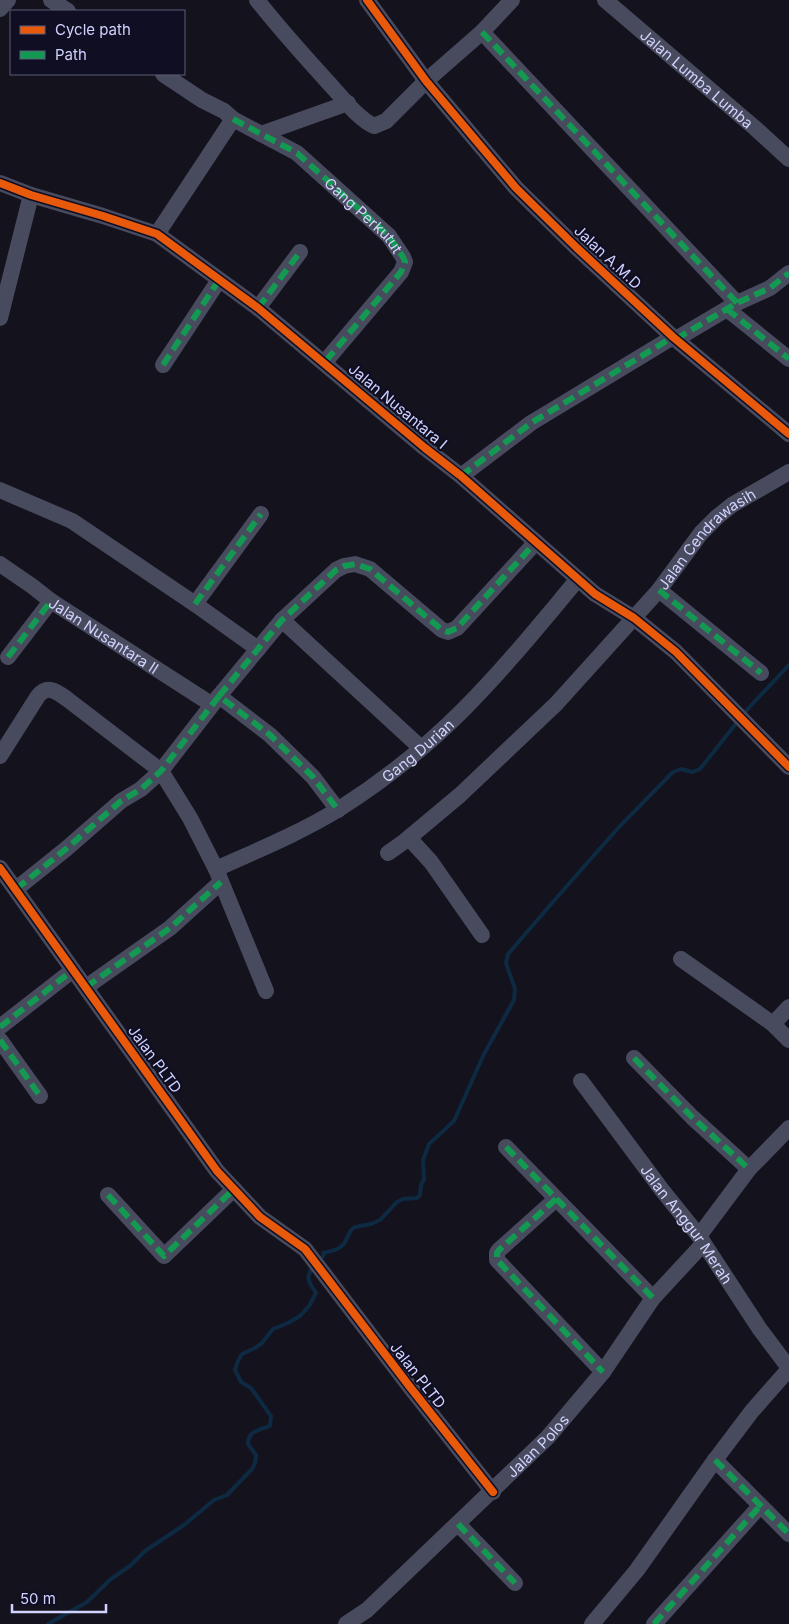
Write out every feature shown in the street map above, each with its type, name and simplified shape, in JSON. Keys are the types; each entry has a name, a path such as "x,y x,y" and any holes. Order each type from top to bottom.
{"street":[{"path":"0,9 8,0"},
{"path":"51,0 66,10"},
{"path":"257,0 283,34 348,103 374,126 386,121 426,81 482,32 512,0"},
{"name":"Jalan A.M.D","path":"367,0 426,81 516,188 577,248 674,338 789,434"},
{"name":"Jalan Lumba Lumba","path":"604,0 789,159"},
{"path":"482,32 732,306 789,359"},
{"name":"Gang Perkutut","path":"164,75 202,100 224,111 233,119 297,153 389,236 401,251 405,262 401,272 324,363"},
{"path":"261,134 348,103"},
{"path":"157,234 233,119"},
{"name":"Jalan Nusantara I","path":"0,183 31,195 157,234 258,308 425,448 462,476 595,594 634,618 676,652 789,767"},
{"path":"0,318 31,195"},
{"path":"258,308 300,252"},
{"path":"462,476 531,423 674,338 732,306 770,288 789,273"},
{"path":"163,365 219,280"},
{"name":"Jalan Cendrawasih","path":"388,853 460,795 556,704 659,590 701,533 717,517 732,505 789,472"},
{"path":"0,490 72,521 258,649"},
{"path":"195,604 261,514"},
{"path":"16,889 121,801 142,789 161,771 215,700 282,620 336,570 355,564 370,569 442,630 448,632 457,628 536,542"},
{"name":"Jalan Nusantara II","path":"0,564 51,601 270,735 313,778 338,810"},
{"name":"Gang Durian","path":"86,987 170,928 219,875 338,810 380,781 421,748 463,710 578,579"},
{"path":"659,590 761,673"},
{"path":"8,657 51,601"},
{"path":"282,620 421,748"},
{"path":"0,756 38,696 44,690 52,690 67,699 161,771 190,818 219,875 266,991"},
{"path":"409,838 431,862 482,935"},
{"name":"Jalan PLTD","path":"0,868 217,1171 260,1218 305,1249 410,1388 493,1492"},
{"path":"681,959 773,1024 789,1040"},
{"path":"0,1027 73,970"},
{"path":"773,1024 789,1007"},
{"path":"0,1040 40,1096"},
{"path":"634,1058 692,1117 749,1169"},
{"name":"Jalan Anggur Merah","path":"581,1081 701,1240 759,1328 789,1368"},
{"name":"Jalan Polos","path":"346,1624 368,1610 493,1492 548,1437 603,1372 652,1298 701,1240 749,1169 789,1128"},
{"path":"506,1147 652,1298"},
{"path":"108,1195 164,1256 234,1190"},
{"path":"556,1199 499,1250 497,1260 603,1372"},
{"path":"592,1624 637,1570 715,1460 789,1368"},
{"path":"715,1460 789,1534"},
{"path":"654,1624 760,1506"},
{"path":"458,1524 515,1583"}],"waterway":[{"path":"744,713 789,665"},
{"path":"319,1261 324,1255 323,1253 335,1250 344,1244 351,1230 355,1227 380,1220 397,1202 403,1199 417,1198 420,1195 424,1179 423,1160 429,1144 454,1121 484,1054 514,1000 515,989 506,963 508,954 619,827 673,772 681,769 692,772 700,769 738,721"},
{"path":"48,1624 87,1602 145,1551 184,1525 214,1500 227,1495 252,1469 256,1455 248,1444 248,1440 255,1432 270,1426 271,1416 251,1388 241,1382 235,1370 242,1354 262,1343 273,1329 300,1316 309,1306 316,1293 308,1277 314,1266"}],"marked path":[{"path":"482,32 737,303"},
{"path":"233,119 297,153 389,236 405,262 401,272 324,363"},
{"path":"258,308 300,252"},
{"path":"676,339 737,303 770,288 789,273"},
{"path":"163,365 219,280"},
{"path":"727,309 789,359"},
{"path":"461,476 531,423 673,337"},
{"path":"195,604 261,514"},
{"path":"219,696 282,620 336,570 344,566 355,564 370,569 442,630 448,632 457,628 536,542"},
{"path":"659,590 761,673"},
{"path":"8,657 51,601"},
{"path":"16,889 121,801 141,789 161,771 219,696 270,735 313,777 338,810"},
{"path":"86,987 170,928 221,882"},
{"path":"0,1027 73,970"},
{"path":"0,1040 40,1096"},
{"path":"634,1058 692,1117 749,1169"},
{"path":"506,1147 653,1298"},
{"path":"108,1195 164,1256 234,1189"},
{"path":"556,1199 499,1250 497,1260 603,1372"},
{"path":"715,1460 789,1534"},
{"path":"654,1624 760,1506"},
{"path":"458,1524 515,1583"}],"cycle path":[{"path":"367,0 426,81 516,188 577,248 673,337 789,434"},
{"path":"0,183 31,195 157,234 258,308 461,476 595,594 634,618 676,652 789,767"},
{"path":"0,868 217,1171 260,1217 305,1249 493,1492"}]}
